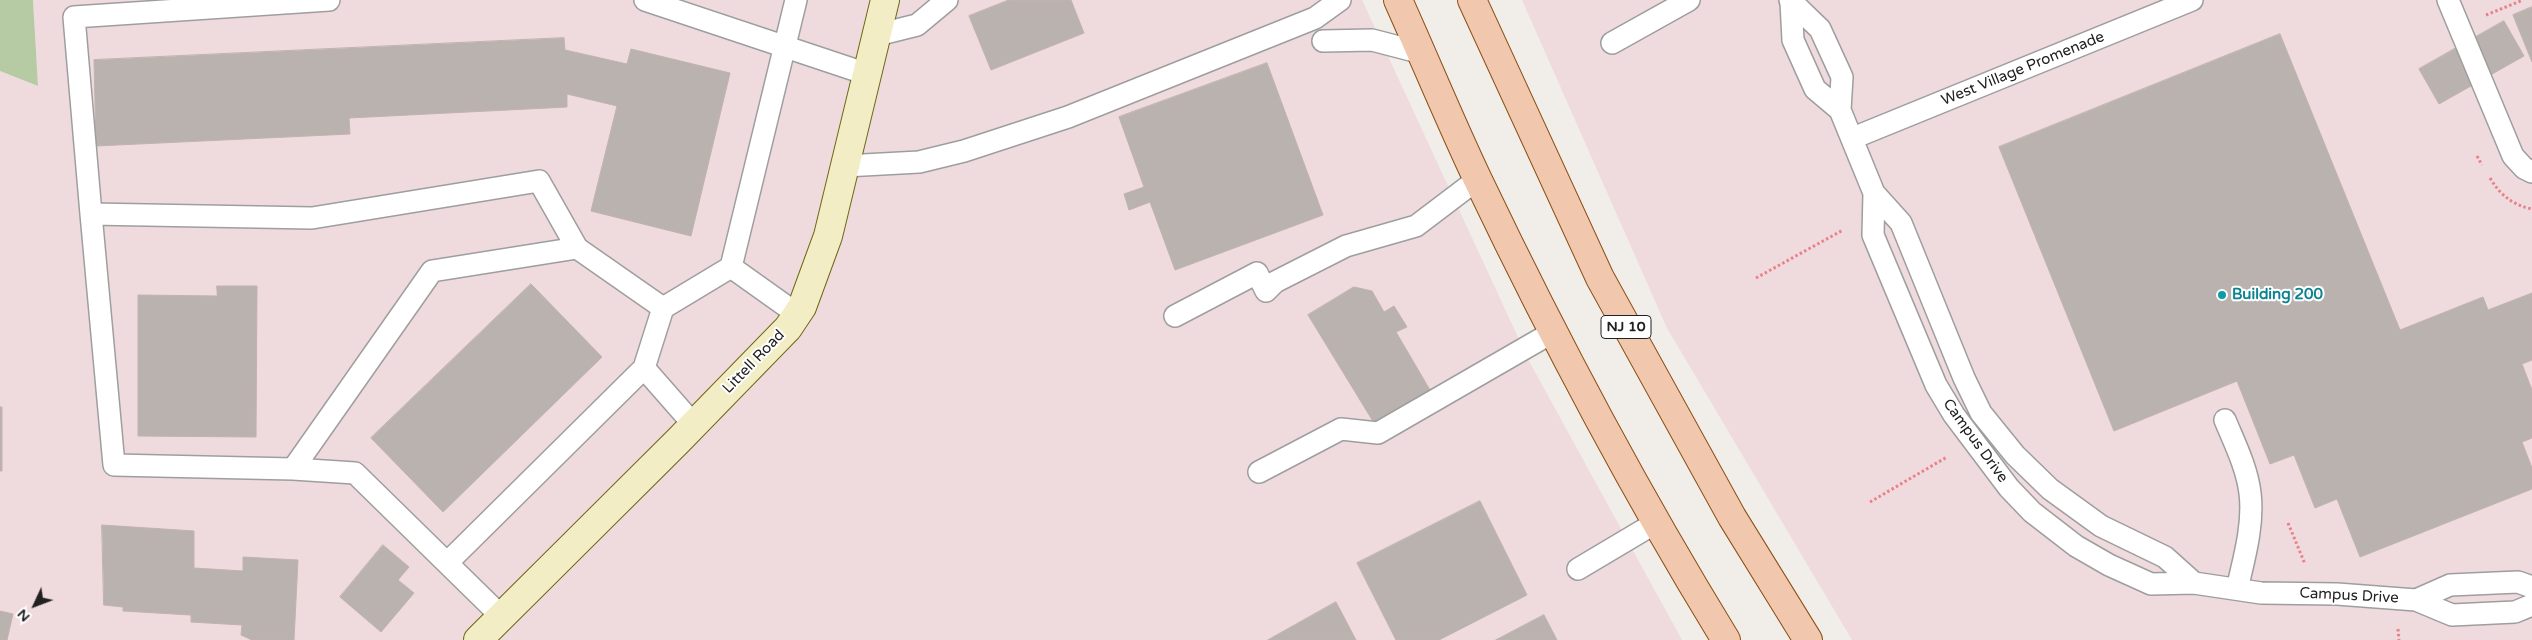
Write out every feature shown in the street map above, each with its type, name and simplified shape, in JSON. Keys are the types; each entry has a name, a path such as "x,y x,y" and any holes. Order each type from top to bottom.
{"main road":[{"path":"1398,0 1478,179 1554,332 1657,522 1726,640"},
{"name":"NJ 10","path":"1472,0 1600,278 1727,509 1808,640"}],"street":[{"name":"Littell Road","path":"478,640 694,425 788,328 802,307 828,236 885,0"}],"lane":[{"path":"329,0 74,9 114,466 294,469 355,473 502,616"},
{"path":"645,0 867,74"},
{"path":"447,563 644,368 663,308 731,267 796,0"},
{"path":"877,34 917,25 947,0"},
{"path":"845,166 919,162 964,151 1068,117 1315,18 1340,0"},
{"path":"1612,43 1689,0"},
{"name":"West Village Promenade","path":"1853,138 2192,0"},
{"path":"2448,0 2513,156 2524,168 2532,172"},
{"name":"Campus Drive","path":"1791,1 1820,29 1842,77 1840,110"},
{"name":"Campus Drive","path":"1791,1 1793,40 1815,89 1840,110 1853,138 1874,193 1874,235 1936,385 1954,415 2009,488 2032,512 2076,546 2109,565 2151,584 2194,583 2261,592 2337,594 2416,600 2452,615 2515,612 2532,605"},
{"path":"1323,41 1372,40 1422,53"},
{"path":"1175,316 1257,273 1266,291 1275,282 1346,246 1416,226 1478,179"},
{"path":"91,214 312,218 539,181 578,248 663,308"},
{"name":"Campus Drive","path":"1874,193 1901,223 1981,413 2015,455 2050,489 2101,526 2165,557 2194,583"},
{"path":"294,469 432,271 578,248"},
{"path":"731,267 797,314"},
{"path":"1259,472 1340,429 1378,433 1554,332"},
{"path":"644,368 694,425"},
{"path":"2225,420 2244,467 2251,495 2248,542 2237,589"},
{"path":"1578,568 1657,522"},
{"name":"Campus Drive","path":"2416,600 2450,585 2518,582 2532,587"}],"path":[{"path":"2481,17 2524,0"},
{"path":"1756,278 1850,225"},
{"path":"1870,502 1934,464"},
{"path":"2288,523 2307,570"},
{"path":"2398,629 2399,640"}],"shaded area":[{"path":"33,0 1362,0 1529,361 1682,640 0,640 0,71 38,86"},
{"path":"1522,0 2532,0 2532,640 1852,640 1667,328"}],"green space":[{"path":"0,0 33,0 38,86 0,71"}],"building":[{"path":"1009,0 1071,0 1084,33 991,70 969,16"},
{"path":"2532,7 2532,62 2513,15"},
{"path":"2504,21 2524,56 2439,104 2419,69"},
{"name":"Building 200","path":"2280,34 2400,330 2483,297 2488,310 2532,293 2532,360 2522,364 2532,390 2532,438 2522,442 2532,468 2532,489 2360,557 2337,499 2315,508 2294,455 2270,464 2237,381 2114,431 1999,147"},
{"path":"564,38 565,50 627,64 631,49 730,73 691,236 591,211 617,106 567,94 567,107 349,118 350,134 96,146 94,60"},
{"path":"1267,63 1323,215 1175,270 1150,202 1129,210 1124,194 1144,187 1119,117"},
{"path":"531,284 602,357 443,512 371,438"},
{"path":"217,286 257,286 256,437 138,436 138,295 217,296"},
{"path":"1354,287 1372,291 1384,312 1394,306 1407,327 1396,332 1430,390 1374,423 1308,315"},
{"path":"0,407 2,407 2,471 0,471"},
{"path":"1480,501 1527,595 1439,640 1396,640 1357,563"},
{"path":"102,525 194,531 194,568 243,571 243,557 298,560 294,640 252,640 241,635 242,625 191,622 191,615 123,611 123,607 104,605"},
{"path":"383,545 409,567 398,580 414,593 381,632 340,597"},
{"path":"1336,602 1356,640 1268,640"},
{"path":"0,611 13,614 7,640 0,640"},
{"path":"1544,615 1557,640 1496,640"}],"place":[{"name":"Building 200","path":"2222,295"}]}
